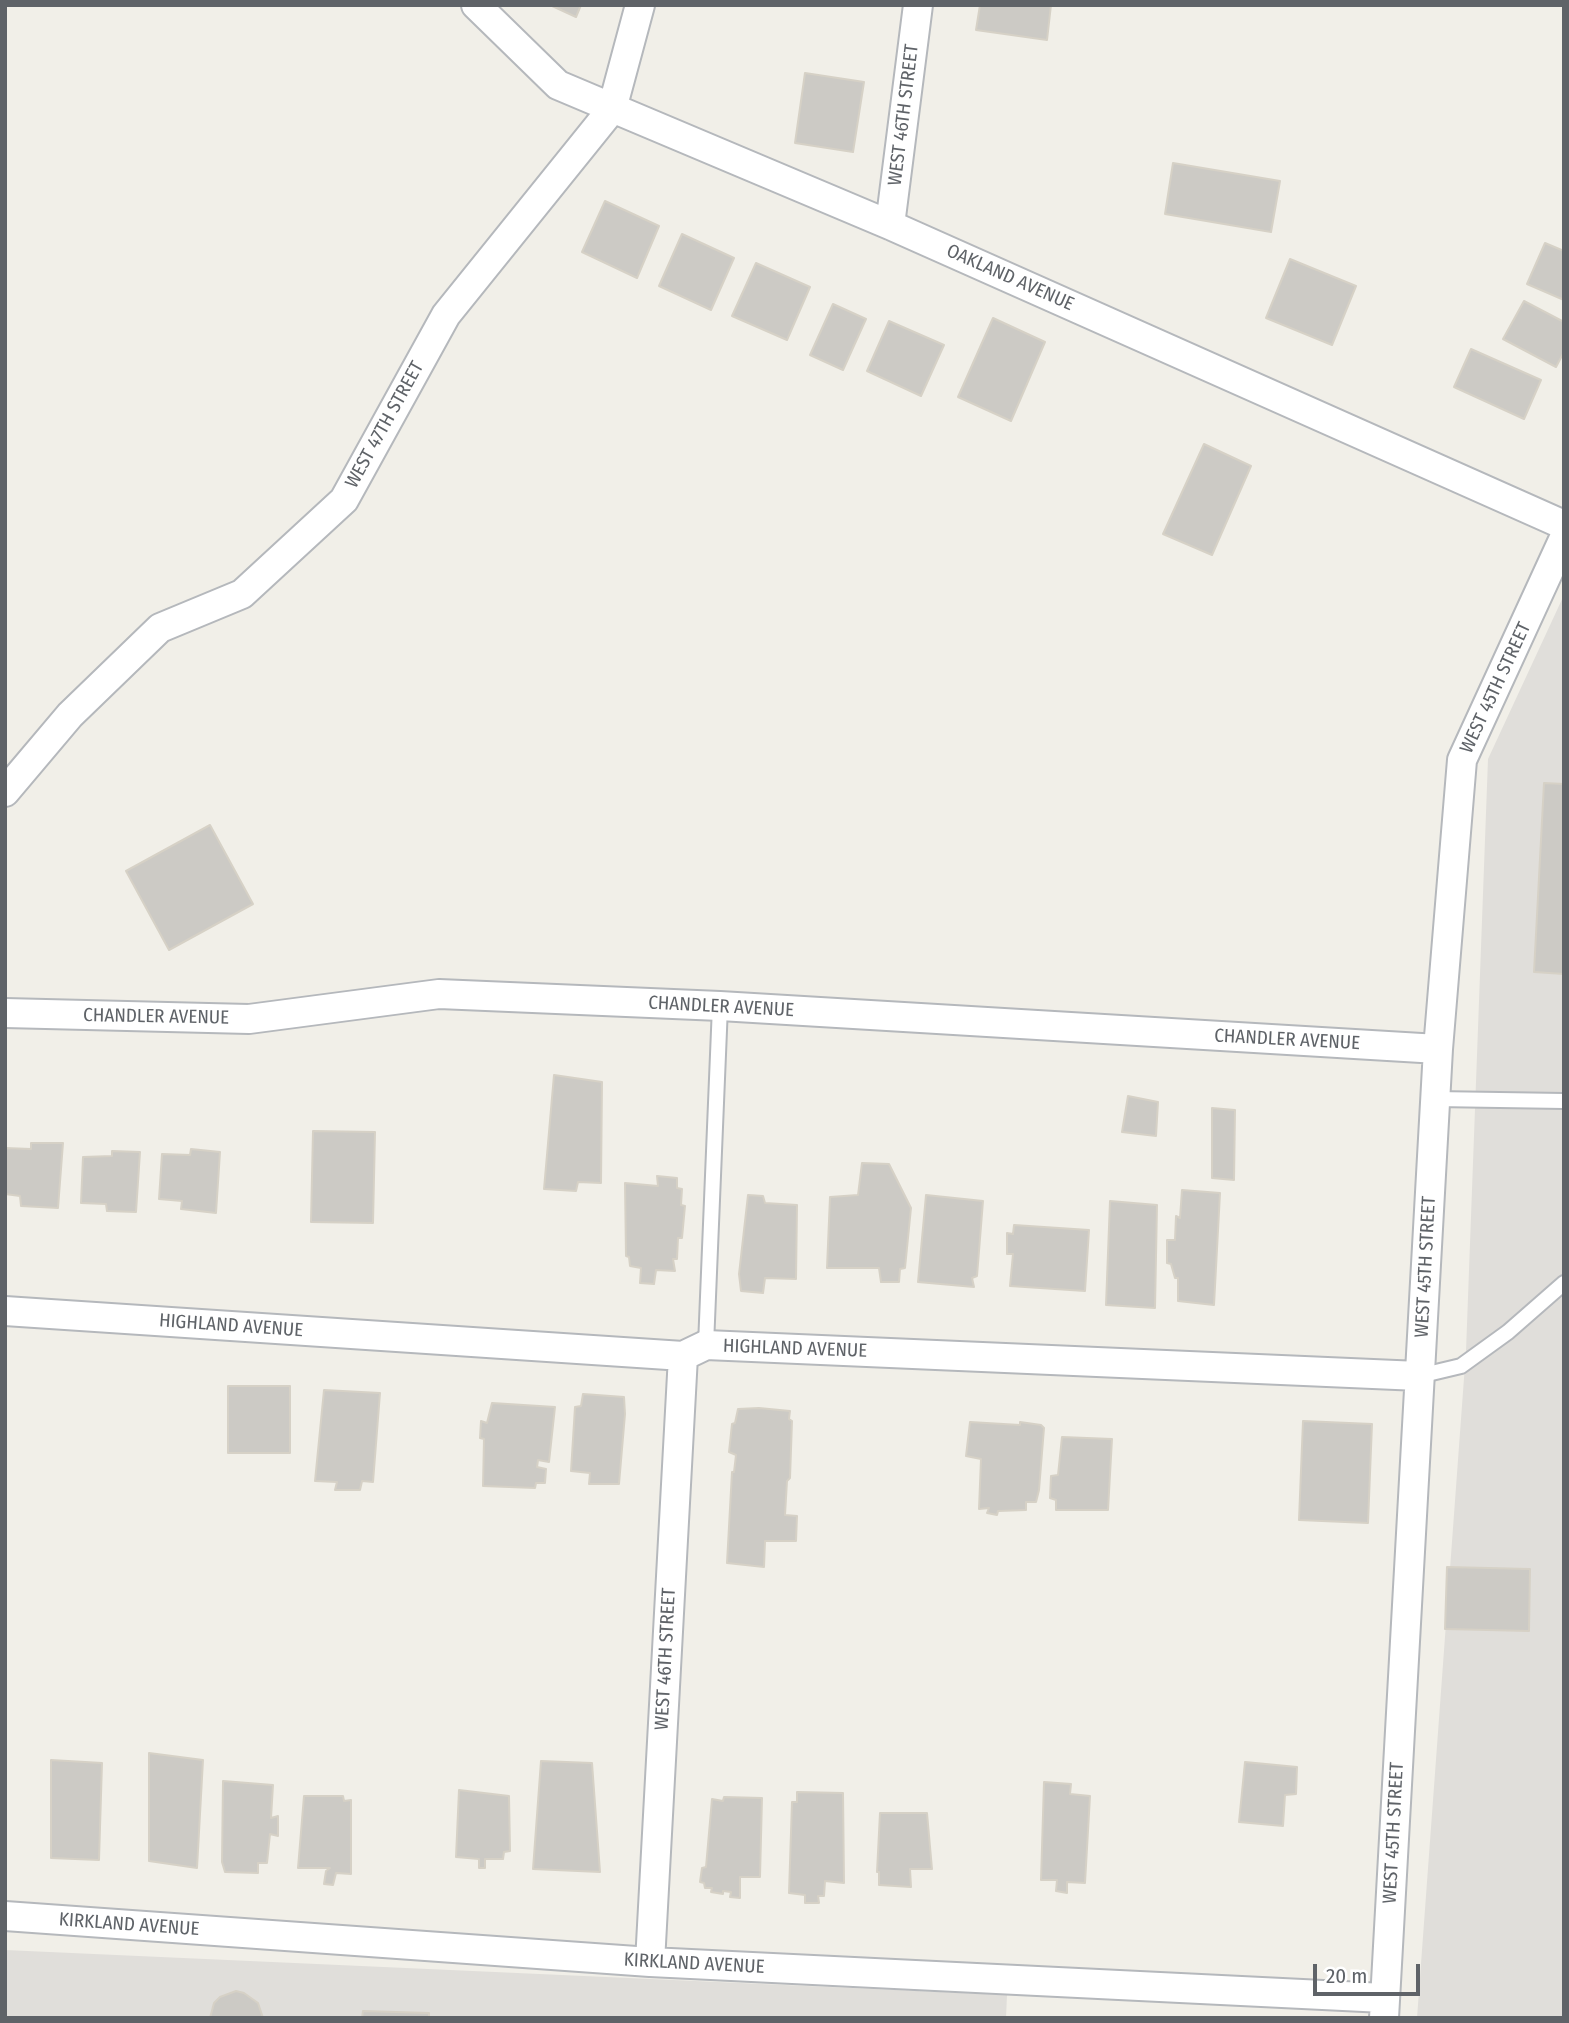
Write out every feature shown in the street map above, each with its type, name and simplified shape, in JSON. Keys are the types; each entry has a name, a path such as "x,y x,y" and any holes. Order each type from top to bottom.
{"street":[{"name":"OAKLAND AVENUE","path":"476,5 558,85 890,225 1564,524"},
{"name":"WEST 47TH STREET","path":"5,792 70,715 160,628 242,594 344,500 446,315 612,109 640,5"},
{"name":"WEST 46TH STREET","path":"890,225 918,5"},
{"name":"WEST 45TH STREET","path":"1384,2008 1438,1049 1462,760 1564,538"},
{"name":"CHANDLER AVENUE","path":"5,1013 250,1019 439,994 720,1006 1438,1049"},
{"name":"HIGHLAND AVENUE","path":"5,1311 694,1351 1419,1376"},
{"name":"WEST 46TH STREET","path":"650,1962 694,1351"},
{"name":"KIRKLAND AVENUE","path":"5,1916 650,1962 1384,2008"}],"lane":[{"name":"WEST 46TH STREET","path":"694,1351 720,1006"},
{"path":"1435,1099 1564,1101"},
{"path":"1419,1376 1461,1366 1508,1332 1564,1283"}],"shaded area":[{"path":"1564,595 1564,2018 1417,2018 1466,1351 1488,759"},
{"path":"5,1950 1007,1995 1006,2018 5,2018"}],"building":[{"path":"550,5 581,5 576,17"},
{"path":"980,5 1051,5 1047,40 976,30"},
{"path":"805,73 864,82 853,152 795,143"},
{"path":"1173,163 1280,181 1271,232 1165,214"},
{"path":"605,201 659,226 637,278 582,252"},
{"path":"682,234 734,258 711,310 659,286"},
{"path":"1545,243 1564,251 1564,300 1527,284"},
{"path":"1290,259 1356,286 1332,345 1266,318"},
{"path":"756,263 810,287 787,340 732,316"},
{"path":"1524,301 1564,322 1564,352 1556,367 1503,339"},
{"path":"833,304 866,319 843,370 810,355"},
{"path":"993,318 1045,342 1011,421 958,397"},
{"path":"889,321 944,345 921,396 867,371"},
{"path":"1471,349 1541,380 1524,419 1454,387"},
{"path":"1204,444 1251,466 1212,555 1163,534"},
{"path":"1544,783 1564,784 1564,974 1534,972"},
{"path":"210,825 253,904 169,950 126,871"},
{"path":"554,1075 602,1082 601,1183 578,1182 576,1191 544,1189"},
{"path":"1128,1096 1158,1102 1156,1136 1122,1132"},
{"path":"1212,1108 1235,1110 1234,1180 1212,1178"},
{"path":"313,1131 375,1132 373,1223 311,1222"},
{"path":"31,1143 63,1143 58,1208 21,1206 20,1196 5,1194 5,1148 31,1149"},
{"path":"191,1149 220,1152 216,1213 181,1209 182,1201 159,1199 162,1154 190,1155"},
{"path":"112,1151 140,1152 136,1212 107,1211 106,1204 81,1203 83,1157 112,1156"},
{"path":"862,1163 889,1164 911,1208 905,1268 900,1269 899,1282 881,1282 879,1268 827,1268 830,1197 858,1195"},
{"path":"657,1176 677,1178 677,1188 682,1189 681,1205 685,1206 682,1238 678,1238 677,1259 673,1259 675,1271 656,1270 654,1284 640,1283 641,1268 630,1266 629,1257 626,1256 625,1183 658,1186"},
{"path":"1182,1190 1220,1193 1214,1305 1178,1301 1178,1278 1175,1278 1171,1264 1167,1263 1167,1240 1175,1240 1176,1216 1180,1218"},
{"path":"748,1195 763,1196 765,1203 797,1205 796,1279 765,1278 763,1293 741,1291 739,1274"},
{"path":"926,1195 983,1201 977,1276 972,1278 974,1287 918,1282"},
{"path":"1110,1201 1157,1205 1155,1308 1106,1305"},
{"path":"1014,1225 1089,1230 1085,1291 1010,1286 1013,1254 1007,1254 1007,1233 1013,1234"},
{"path":"228,1386 290,1386 290,1453 228,1453"},
{"path":"324,1390 380,1393 373,1482 362,1481 360,1490 335,1490 337,1482 315,1481"},
{"path":"583,1394 624,1397 619,1484 589,1484 590,1473 571,1471 575,1407 581,1406"},
{"path":"492,1403 555,1407 549,1462 538,1460 537,1467 546,1469 545,1483 536,1483 535,1488 483,1486 484,1439 480,1438 481,1421 487,1423"},
{"path":"738,1409 790,1411 790,1478 787,1481 785,1515 797,1516 796,1541 765,1541 764,1567 727,1563 732,1472 736,1455 729,1452 732,1424 735,1423"},
{"path":"1303,1421 1372,1424 1368,1523 1299,1520"},
{"path":"970,1422 1020,1425 1020,1422 1041,1425 1044,1428 1039,1490 1036,1502 1026,1502 1026,1510 998,1511 997,1515 987,1513 989,1508 979,1509 981,1459 966,1456"},
{"path":"1062,1437 1112,1439 1108,1510 1056,1510 1056,1500 1050,1498 1051,1476 1058,1475"},
{"path":"1447,1567 1530,1569 1529,1631 1445,1629"},
{"path":"149,1753 203,1760 197,1868 149,1861"},
{"path":"51,1760 102,1763 99,1860 51,1858"},
{"path":"541,1761 592,1763 600,1872 533,1869"},
{"path":"1245,1762 1297,1767 1296,1794 1285,1795 1283,1826 1239,1822"},
{"path":"223,1781 273,1785 271,1818 278,1816 278,1836 270,1834 267,1863 258,1863 258,1873 225,1872 222,1862"},
{"path":"1044,1782 1071,1784 1070,1794 1090,1796 1085,1883 1067,1882 1067,1893 1056,1891 1057,1880 1041,1880"},
{"path":"459,1790 509,1796 510,1851 504,1852 503,1859 485,1859 485,1868 479,1868 479,1859 456,1857"},
{"path":"797,1792 843,1793 844,1883 825,1881 824,1896 818,1896 819,1903 805,1903 805,1895 789,1893 792,1802 797,1802"},
{"path":"304,1796 343,1796 344,1801 351,1800 351,1874 336,1873 333,1885 324,1884 326,1871 330,1868 298,1868"},
{"path":"724,1797 762,1798 760,1877 740,1877 740,1898 730,1897 731,1892 711,1892 712,1888 705,1888 704,1883 700,1882 702,1868 706,1867 712,1799 723,1801"},
{"path":"880,1813 927,1813 932,1869 910,1869 911,1887 879,1885 877,1872"},
{"path":"236,1991 258,2003 263,2018 210,2018 214,2003 220,1997"},
{"path":"363,2011 429,2013 429,2018 362,2018"}]}
